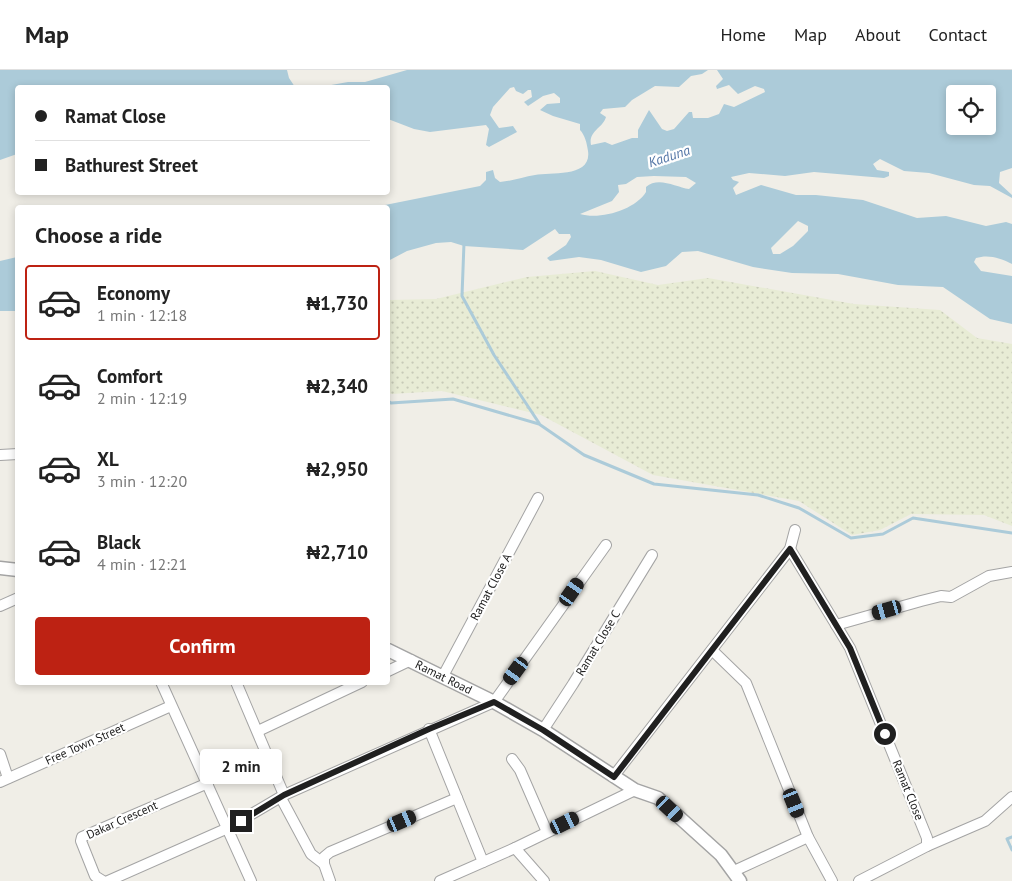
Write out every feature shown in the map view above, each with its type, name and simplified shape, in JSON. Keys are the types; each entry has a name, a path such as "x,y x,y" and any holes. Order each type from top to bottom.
{"street":[{"path":"0,455 15,454"},
{"name":"Ramat Close A","path":"443,676 538,498"},
{"path":"614,777 790,549 795,530"},
{"path":"108,881 228,828 283,796 429,729 494,702 606,545"},
{"name":"Ramat Close","path":"790,549 850,648 927,838 927,846"},
{"name":"Ramat Close C","path":"543,730 652,555"},
{"path":"0,568 15,570"},
{"path":"836,625 921,600 941,596 951,597 989,576 1012,572"},
{"path":"0,606 15,599"},
{"path":"712,650 746,683 808,837 832,881"},
{"name":"Ramat Road","path":"390,651 494,702 543,730 635,790 658,798 721,855 737,876"},
{"path":"390,670 411,660"},
{"path":"162,685 208,783 250,881"},
{"path":"237,685 258,731 283,796 312,854 324,864"},
{"path":"258,731 356,685"},
{"name":"Free Town Street","path":"4,780 171,706"},
{"path":"429,729 483,862"},
{"path":"0,754 4,780"},
{"path":"512,759 520,770 548,832"},
{"name":"Dakar Crescent","path":"103,881 95,876 81,841 82,837 208,783"},
{"path":"440,881 515,848 635,790"},
{"path":"859,881 927,846 985,821 1012,797"},
{"path":"330,881 324,864 324,857 330,852 457,798"},
{"path":"737,876 808,837"},
{"path":"515,848 544,881"}],"green space":[{"path":"595,271 658,285 708,278 854,304 940,310 977,338 1012,344 1012,526 984,515 911,514 880,530 852,535 799,501 653,475 541,415 442,391 391,394 390,300 436,299 527,277"}],"water":[{"path":"0,70 287,70 294,85 15,85 15,155 0,160"},
{"name":"Kaduna","path":"407,70 708,70 702,74 691,76 679,87 655,86 632,100 625,107 603,109 600,113 606,117 592,136 591,145 605,142 612,145 632,138 638,138 638,130 649,110 662,129 667,131 674,129 689,112 692,112 693,118 708,118 719,114 724,104 734,107 765,92 764,89 755,86 738,94 729,85 717,89 716,86 723,79 717,70 1012,70 1012,168 1000,172 999,183 1012,195 1012,198 990,186 974,185 929,173 904,171 880,159 873,164 877,170 889,172 889,176 884,178 814,172 785,176 749,173 731,177 739,182 733,188 736,195 761,185 796,195 863,200 917,218 946,216 986,226 1006,222 1012,224 1012,264 999,258 990,257 976,258 974,262 981,271 1012,276 1012,324 990,319 943,287 898,285 838,274 792,273 753,267 698,251 682,252 666,266 641,272 601,260 579,257 550,261 547,258 566,245 571,237 570,234 559,234 555,229 523,250 464,246 451,242 436,243 407,251 390,260 390,205 385,205 480,186 486,180 486,172 493,170 495,178 500,182 535,175 577,170 584,166 588,160 588,151 580,130 580,124 540,110 547,104 560,103 560,98 554,93 543,96 528,106 524,102 532,97 531,90 523,94 516,91 514,87 510,88 493,107 490,115 499,128 513,126 517,132 489,147 486,145 489,129 486,125 430,132 414,129 390,120 390,85 331,85 348,82 365,82","holes":["637,177 686,177 696,183 689,189 656,182 646,187 646,192 641,198 626,208 597,216 580,214 612,201 619,192 618,185 626,184","798,221 808,226 808,231 793,246 780,254 773,254 771,248"]},
{"path":"15,257 15,311 0,311 0,261"}],"waterway":[{"path":"464,243 462,296 494,355 539,423"},
{"path":"390,402 453,399 539,424 584,455 654,484 758,495 799,508 851,538 883,534 913,518 1012,533"},
{"path":"1012,837 1007,839 1012,850"}],"route":[{"path":"241,821 282,798 284,795 429,729 494,702 543,730 614,777 790,549 850,648 885,734"}]}
